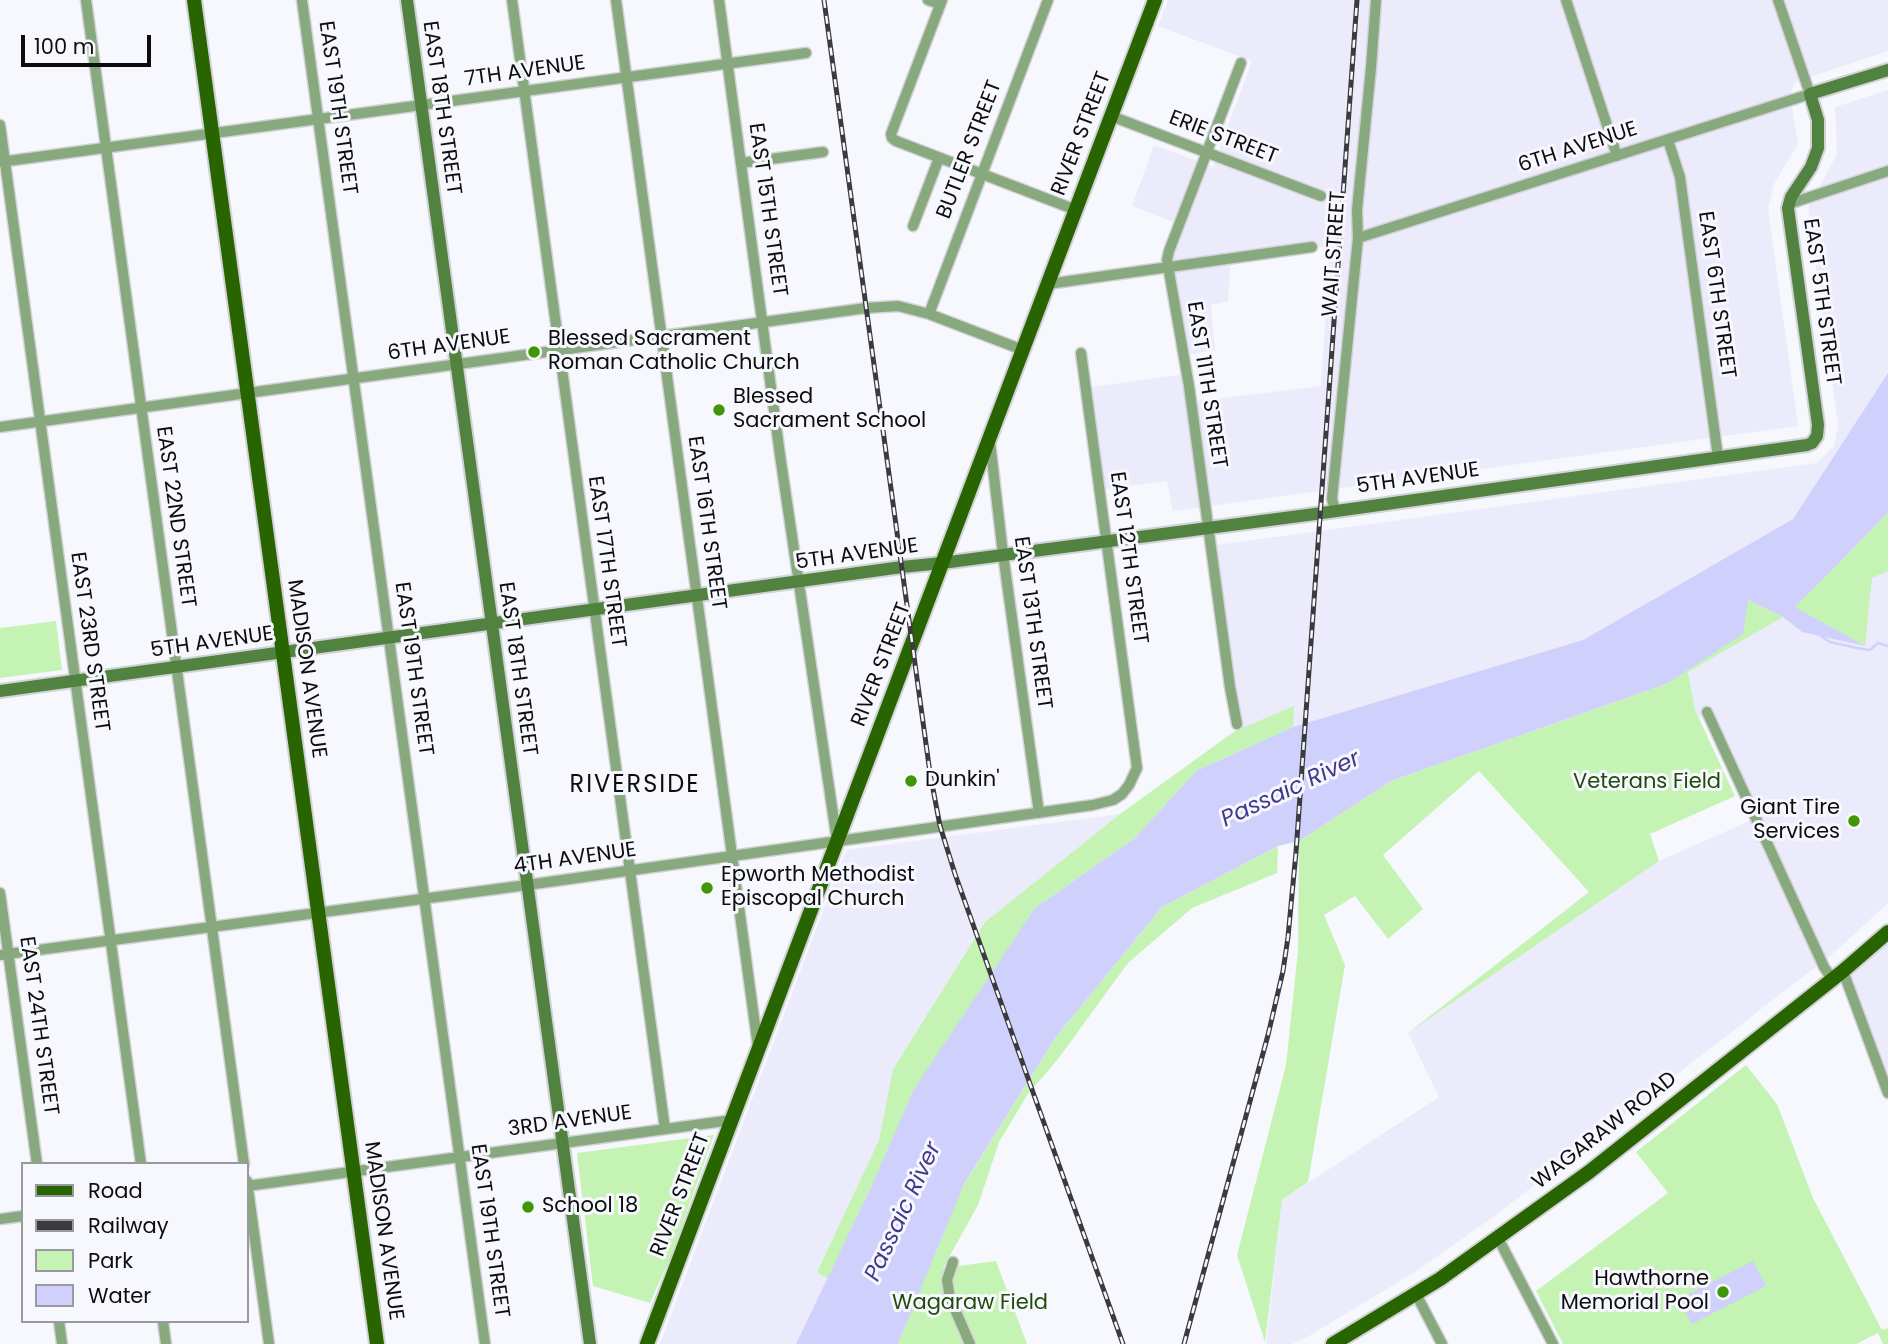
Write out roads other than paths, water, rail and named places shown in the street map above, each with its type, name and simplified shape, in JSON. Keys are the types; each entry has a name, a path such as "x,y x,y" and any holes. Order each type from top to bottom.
{"main road":[{"name":"MADISON AVENUE","path":"194,0 377,1344"},
{"name":"EAST 18TH STREET","path":"407,0 590,1344"},
{"name":"RIVER STREET","path":"647,1344 1155,0"},
{"path":"1810,94 1888,70"},
{"name":"EAST 5TH STREET","path":"1718,457 1807,445 1814,441 1818,433 1788,204 1794,189 1811,167 1818,148 1818,120 1810,94"},
{"name":"5TH AVENUE","path":"0,691 1718,457"},
{"name":"WAGARAW ROAD","path":"1333,1344 1416,1294 1589,1172 1838,975 1888,932"}],"street":[{"name":"EAST 22ND STREET","path":"86,0 244,1162"},
{"name":"EAST 19TH STREET","path":"302,0 485,1344"},
{"name":"EAST 17TH STREET","path":"512,0 665,1129"},
{"name":"EAST 16TH STREET","path":"615,0 758,1051"},
{"name":"EAST 15TH STREET","path":"719,0 837,841"},
{"path":"928,0 941,2 891,134 892,138 1076,210"},
{"name":"BUTLER STREET","path":"929,314 1048,0"},
{"name":"WAIT STREET","path":"1335,510 1332,499 1376,0"},
{"path":"1566,0 1617,156"},
{"name":"EAST 5TH STREET","path":"1778,0 1810,94"},
{"name":"7TH AVENUE","path":"2,162 806,53"},
{"name":"EAST 11TH STREET","path":"1237,724 1189,386 1167,260 1241,63"},
{"name":"6TH AVENUE","path":"1357,239 1810,94"},
{"name":"ERIE STREET","path":"1111,116 1321,196"},
{"name":"EAST 23RD STREET","path":"0,125 2,162 141,1162"},
{"name":"EAST 6TH STREET","path":"1668,140 1680,177 1718,457"},
{"path":"741,163 823,152"},
{"path":"913,226 939,158"},
{"path":"1788,204 1888,171"},
{"path":"1048,284 1312,247"},
{"name":"6TH AVENUE","path":"0,427 866,308 898,306 929,314 1023,350"},
{"name":"EAST 12TH STREET","path":"1081,353 1137,768"},
{"name":"EAST 13TH STREET","path":"990,438 1003,554 1039,813"},
{"path":"1707,712 1824,967 1838,975 1888,1093"},
{"name":"4TH AVENUE","path":"4,954 527,885 1093,805 1113,800 1122,794 1137,768"},
{"name":"EAST 24TH STREET","path":"0,893 4,954 37,1162"},
{"name":"3RD AVENUE","path":"248,1184 732,1121"},
{"path":"248,1191 269,1344"},
{"path":"0,1219 21,1216"},
{"path":"1498,1238 1553,1344"},
{"path":"953,1262 947,1280 950,1298 970,1344"},
{"path":"1416,1294 1441,1344"},
{"path":"59,1323 62,1344"},
{"path":"163,1323 166,1344"}],"water":[{"name":"Passaic River","path":"1888,373 1888,513 1795,607 1865,646 1802,632 1783,617 1748,600 1743,634 1666,684 1391,781 1299,841 1278,846 1162,907 1055,1038 964,1184 898,1344 796,1344 872,1185 914,1089 1035,908 1135,838 1196,771 1293,727 1583,640 1793,519"},
{"name":"Hawthorne Memorial Pool","path":"1753,1261 1766,1286 1692,1324 1679,1299"}],"waterway":[{"path":"1821,636 1830,642 1870,650 1878,643 1888,646"}],"railway":[{"path":"824,0 930,773 940,826 1123,1344"},
{"path":"1184,1344 1268,1035 1288,937 1357,0"}],"place":[{"name":"Blessed Sacrament Roman Catholic Church","path":"534,352"},
{"name":"Blessed Sacrament School","path":"719,410"},
{"name":"Dunkin'","path":"911,781"},
{"name":"Giant Tire Services","path":"1854,821"},
{"name":"Epworth Methodist Episcopal Church","path":"707,888"},
{"name":"School 18","path":"528,1207"},
{"name":"Hawthorne Memorial Pool","path":"1723,1292"}],"district":[{"name":"RIVERSIDE","path":"635,786"}],"park label":[{"name":"Veterans Field","path":"1647,783"},
{"name":"Wagaraw Field","path":"970,1304"}]}
